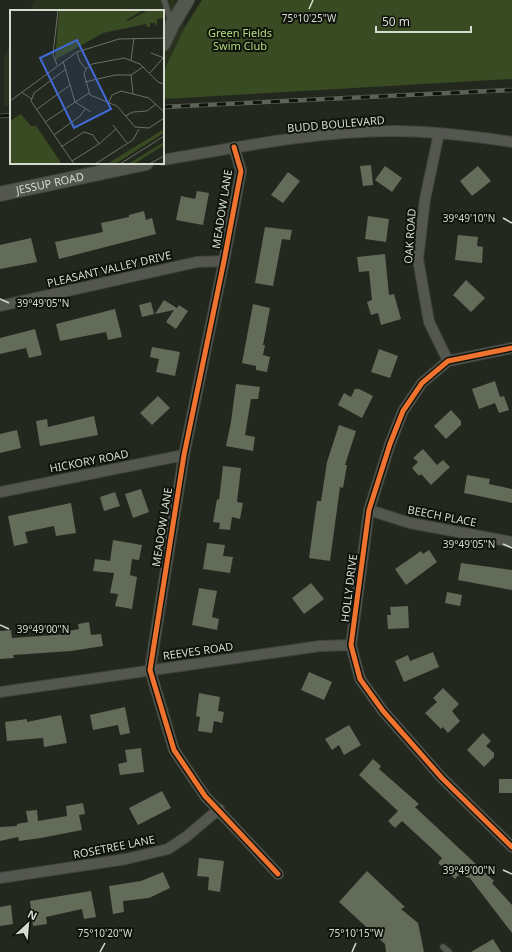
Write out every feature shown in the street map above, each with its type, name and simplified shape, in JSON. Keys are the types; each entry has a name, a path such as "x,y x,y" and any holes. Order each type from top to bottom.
{"street":[{"path":"164,42 187,0"},
{"name":"BUDD BOULEVARD","path":"164,160 234,147 349,133 394,131 439,133 512,142"},
{"name":"OAK ROAD","path":"439,133 425,199 418,259 429,322 448,361"},
{"name":"MEADOW LANE","path":"234,147 241,171 184,455 150,670 174,750 206,796 278,874"},
{"name":"JESSUP ROAD","path":"0,194 141,164"},
{"name":"PLEASANT VALLEY DRIVE","path":"0,306 197,262 224,261"},
{"name":"HOLLY DRIVE","path":"512,348 448,361 422,383 403,411 390,444 369,510 352,645 360,679 382,711 442,778 512,847"},
{"name":"HICKORY ROAD","path":"0,492 184,455"},
{"name":"BEECH PLACE","path":"369,510 410,523 512,542"},
{"name":"REEVES ROAD","path":"0,692 320,646 352,645"},
{"name":"ROSETREE LANE","path":"0,878 126,859 168,849 186,837 219,809"}],"lane":[{"path":"164,0 172,25"},
{"path":"443,947 449,952"}],"shaded area":[{"path":"35,0 175,0 185,27 164,71 164,10 30,10"},
{"path":"10,47 10,106 4,106 4,58"}],"green space":[{"name":"Green Fields Swim Club","path":"202,0 512,0 512,79 164,99 164,71 185,27"}],"building":[{"path":"371,165 373,185 363,186 360,166"},
{"path":"385,166 402,178 392,192 375,180"},
{"path":"478,166 491,181 472,196 460,181"},
{"path":"288,172 300,181 283,203 271,195"},
{"path":"197,191 209,193 203,225 176,220 181,196 195,199"},
{"path":"144,211 146,220 152,218 156,234 59,259 55,242 103,232 101,223 129,217 129,215"},
{"path":"368,216 389,219 386,242 365,239"},
{"path":"265,227 292,230 290,240 282,239 273,286 255,283"},
{"path":"458,235 478,237 477,246 483,247 482,263 455,260"},
{"path":"31,238 37,262 0,269 0,245"},
{"path":"385,254 389,295 394,294 401,319 381,325 378,313 371,315 367,302 372,300 369,271 359,272 357,257"},
{"path":"466,280 485,298 471,312 453,295"},
{"path":"164,300 177,308 179,305 188,311 176,329 166,322 174,310 155,314"},
{"path":"151,302 154,314 142,317 139,305"},
{"path":"253,304 270,308 263,345 265,345 263,355 270,357 267,372 256,370 256,366 242,363"},
{"path":"115,309 122,337 108,340 106,332 60,341 56,324"},
{"path":"35,329 42,355 29,358 26,348 0,354 0,338"},
{"path":"152,347 180,352 175,376 156,372 159,359 150,357"},
{"path":"379,349 398,356 390,378 371,372"},
{"path":"495,381 500,397 504,396 509,410 499,413 495,403 479,409 472,389"},
{"path":"236,384 260,387 258,399 251,399 245,435 255,437 253,451 226,446"},
{"path":"355,389 359,389 373,396 362,418 338,405 344,393 351,397"},
{"path":"158,396 170,408 152,425 140,413"},
{"path":"451,410 461,421 461,425 446,439 434,426"},
{"path":"94,416 98,435 40,446 36,421 47,419 48,427"},
{"path":"339,425 356,431 345,465 347,465 343,488 340,487 330,561 309,558 317,501 321,501 327,462"},
{"path":"17,430 21,448 0,453 0,434"},
{"path":"423,449 437,465 443,460 450,467 431,485 421,474 419,476 412,468 418,462 413,458"},
{"path":"223,466 241,468 237,502 243,503 240,519 232,517 230,530 219,529 220,523 213,522 217,499 219,500"},
{"path":"467,475 490,479 489,484 512,489 512,503 464,493"},
{"path":"141,489 149,512 133,518 125,494"},
{"path":"115,492 120,506 104,511 100,497"},
{"path":"71,503 76,533 56,536 54,526 25,532 28,543 14,546 8,516"},
{"path":"113,540 142,545 139,560 132,559 130,575 137,577 132,609 115,606 118,594 110,593 114,573 93,571 95,559 110,561"},
{"path":"207,543 225,545 223,556 233,557 230,573 203,569"},
{"path":"429,550 437,562 406,585 395,569 421,551 423,554"},
{"path":"461,563 512,570 512,590 458,580"},
{"path":"311,583 324,599 304,614 292,598"},
{"path":"199,588 217,591 212,617 219,619 217,630 192,625"},
{"path":"447,592 462,595 460,606 445,603"},
{"path":"408,606 409,628 388,629 387,615 391,615 390,607"},
{"path":"89,622 91,635 101,634 103,646 71,651 13,655 14,658 0,659 0,631 11,630 12,638 69,634 68,631 79,629 78,624"},
{"path":"433,652 439,667 404,682 395,661 408,655 410,661"},
{"path":"309,672 332,682 324,700 301,690"},
{"path":"443,688 459,704 452,711 460,721 448,733 443,727 441,729 425,713 437,702 433,698"},
{"path":"199,693 220,697 218,711 224,712 222,723 214,721 212,733 198,731 200,717 196,716"},
{"path":"125,707 130,733 120,735 118,725 93,730 90,715"},
{"path":"61,715 67,743 44,747 43,738 7,741 5,722 27,719 27,722"},
{"path":"349,725 361,745 344,755 339,745 332,750 325,739"},
{"path":"483,733 491,741 486,746 494,753 494,757 484,767 467,750"},
{"path":"141,748 144,772 120,775 118,764 127,762 125,750"},
{"path":"373,759 381,766 379,769 419,804 415,807 494,881 492,883 512,905 512,933 469,877 467,878 461,872 455,879 438,863 442,858 402,821 395,828 388,821 398,811 359,775"},
{"path":"499,779 512,779 512,793 499,793"},
{"path":"162,791 171,808 138,825 129,808"},
{"path":"83,803 85,814 79,815 82,830 19,841 18,837 0,841 0,827 17,826 17,824 28,822 26,811 37,810 38,821 67,816 66,806"},
{"path":"199,858 224,861 220,892 208,890 209,877 197,876"},
{"path":"367,871 405,907 401,909 418,923 424,952 386,952 385,944 339,902"},
{"path":"163,872 170,888 149,898 123,901 124,912 113,914 109,886 141,881"},
{"path":"91,891 96,917 84,919 82,909 46,917 47,924 33,926 30,901"},
{"path":"11,905 13,924 0,926 0,907"},
{"path":"493,939 501,952 471,952"}],"railway":[{"path":"164,107 512,90"},
{"path":"0,116 10,115"}],"cycle path":[{"path":"234,147 241,171 184,455 150,670 174,750 205,796 278,874"},
{"path":"512,348 448,361 422,383 403,411 390,444 369,510 351,645 360,679 383,711 442,778 512,847"}]}
